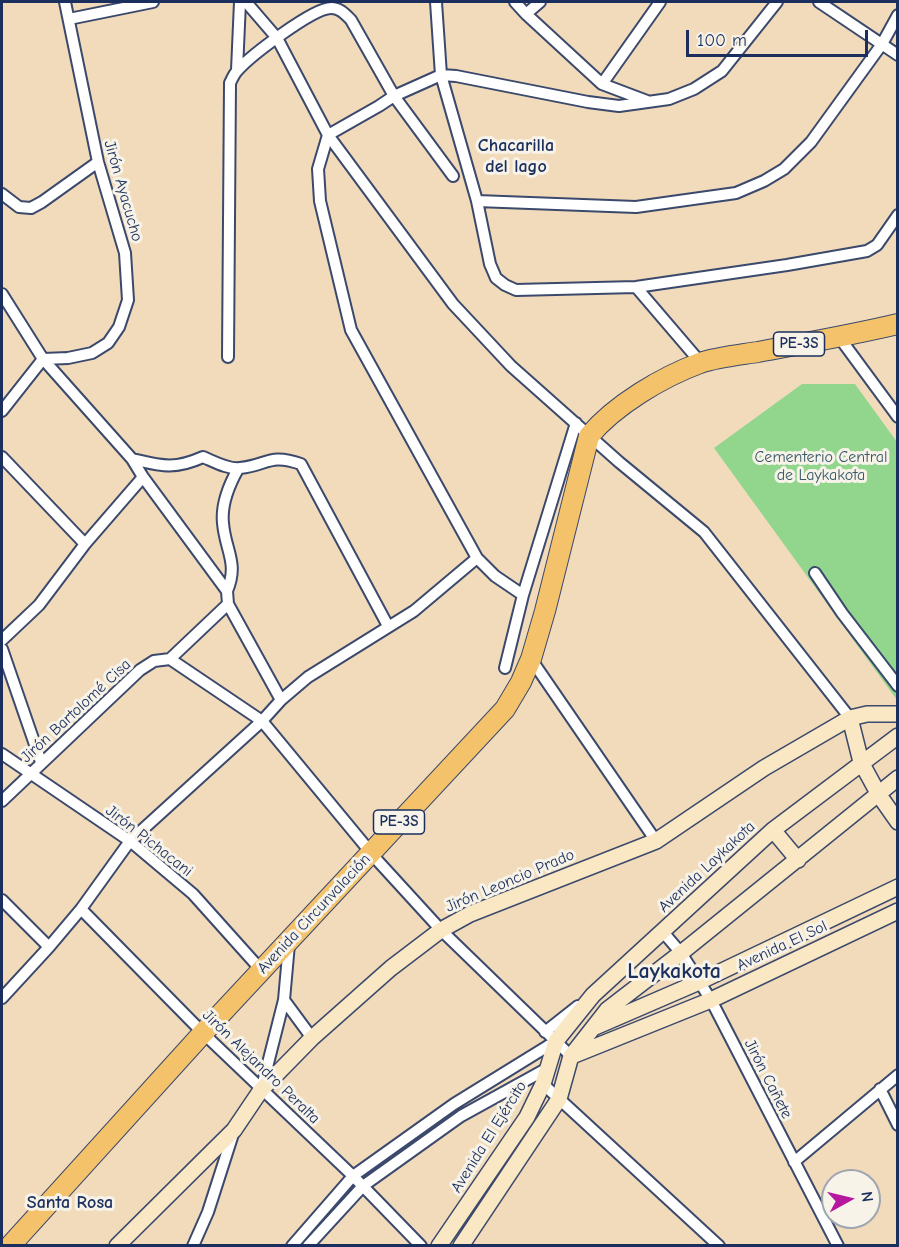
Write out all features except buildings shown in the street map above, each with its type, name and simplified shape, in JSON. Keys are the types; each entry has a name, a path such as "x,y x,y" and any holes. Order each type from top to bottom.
{"highway":[{"name":"PE-3S","path":"841,342 897,324"},
{"name":"PE-3S","path":"583,430 597,426 629,401 664,380 701,363 746,362 897,333"},
{"name":"Avenida Circunvalación","path":"10,1245 504,709 521,682 531,659 545,611 583,430"}],"street":[{"name":"Jirón Ayacucho","path":"43,359 68,358 92,352 108,343 119,327 128,300 124,253 98,162 65,2"},
{"path":"69,19 153,2"},
{"path":"237,70 240,2"},
{"path":"246,2 277,38 328,135 453,304 511,366 704,532 850,718 861,762 897,822"},
{"path":"436,2 441,75 477,201 490,264 496,278 504,285 516,290 636,287 867,251 877,245 897,215"},
{"path":"515,2 602,84 650,102"},
{"path":"526,14 540,2"},
{"path":"602,84 660,2"},
{"path":"524,594 495,576 477,558 351,330 320,201 318,169 328,135 394,96 441,75 619,106 669,99 694,89 722,70 777,2"},
{"path":"819,2 897,55"},
{"path":"228,357 230,83 237,70 317,5 342,11 351,20 394,96 453,176"},
{"path":"477,201 636,207 736,193 764,182 784,169 811,142 882,44 897,15"},
{"path":"2,194 19,207 31,208 98,162"},
{"path":"636,287 701,363"},
{"path":"2,294 43,359 132,459 227,591"},
{"path":"841,342 897,417"},
{"path":"2,411 43,359"},
{"path":"505,668 524,594 583,430"},
{"path":"2,457 86,544"},
{"path":"132,459 159,466 183,466 203,457 238,469 263,461 284,458 301,464 388,626"},
{"path":"238,469 229,484 222,520 225,541 233,563 231,581 227,591 228,604 281,700"},
{"path":"2,640 39,605 86,544 143,477"},
{"path":"2,998 81,909 130,841 262,721 281,700 308,677 414,611 477,558"},
{"path":"815,573 897,686"},
{"name":"Jirón Bartolomé Cisa","path":"2,801 140,670 154,662 170,659 228,604"},
{"path":"2,649 41,762"},
{"path":"170,659 262,721 370,853 441,930 571,1056"},
{"path":"531,659 656,841"},
{"name":"Jirón Leoncio Prado","path":"117,1245 234,1130 261,1090 312,1038 391,968 441,930 470,914 656,841 764,768 850,718 867,714 897,714"},
{"name":"Avenida Laykakota","path":"551,1037 593,995 773,830 897,736"},
{"name":"Jirón Pichacani","path":"2,754 130,841 193,894 261,971"},
{"path":"461,1245 559,1099 571,1056 607,1010 798,860 897,778"},
{"path":"773,830 798,860"},
{"name":"Avenida El Sol","path":"551,1037 593,1028 699,982 897,888"},
{"path":"2,900 49,947"},
{"name":"Jirón Alejandro Peralta","path":"81,909 203,1033 353,1176 421,1245"},
{"name":"Avenida El Sol","path":"548,1068 571,1056 711,1000 897,911"},
{"name":"Jirón Cañete","path":"663,932 681,953 711,1000 838,1245"},
{"path":"261,1090 284,1000 290,940"},
{"path":"284,1000 312,1038"},
{"path":"292,1245 353,1176 551,1037"},
{"name":"Avenida El Ejército","path":"439,1245 527,1117 548,1068 551,1037"},
{"path":"308,1245 363,1186 461,1116 548,1068"},
{"path":"794,1162 897,1075"},
{"path":"543,1084 719,1245"},
{"path":"880,1089 897,1125"},
{"path":"454,1104 461,1116"},
{"path":"193,1245 208,1212 234,1130"}],"green space":[{"name":"Cementerio Central de Laykakota","path":"802,384 855,384 897,442 897,700 714,448"}],"district":[{"name":"Chacarilla del lago","path":"516,156"},
{"name":"Laykakota","path":"674,972"},
{"name":"Santa Rosa","path":"70,1203"}]}
